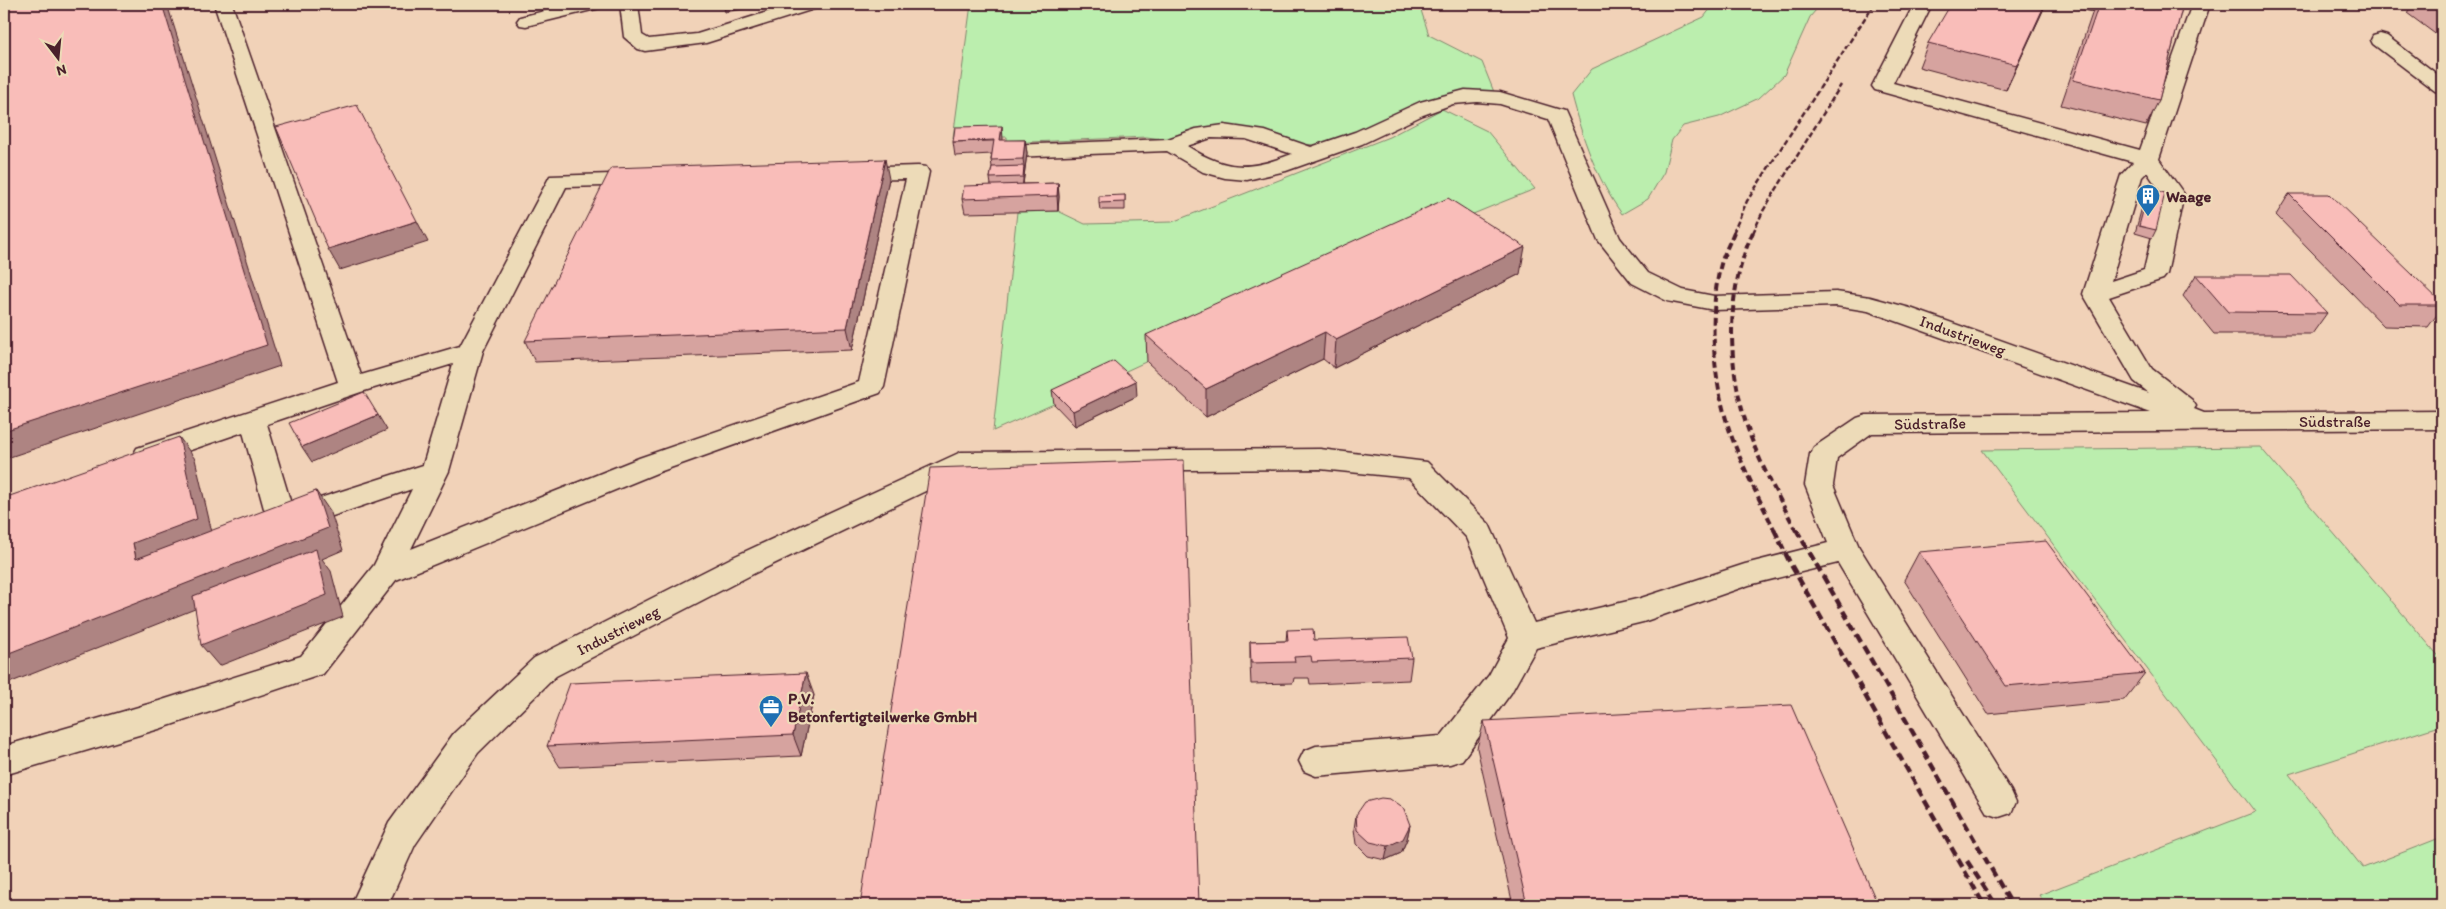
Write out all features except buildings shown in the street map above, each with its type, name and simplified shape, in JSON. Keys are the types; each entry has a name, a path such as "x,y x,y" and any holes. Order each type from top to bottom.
{"street":[{"path":"223,4 352,386"},
{"path":"526,20 594,4"},
{"path":"629,4 633,37 645,45 699,39 811,4"},
{"path":"1923,4 1882,86 2148,159 2173,194 2155,274 2095,294"},
{"path":"2086,4 2144,17"},
{"path":"2202,4 2182,25 2148,159 2132,176 2095,294 2144,375 2202,422"},
{"path":"2380,40 2442,87"},
{"name":"Industrieweg","path":"1171,145 1202,164 1226,172 1251,173 1274,170 1370,133 1414,110 1441,101 1466,96 1506,98 1557,116 1609,240 1640,278 1676,296 1714,303 1734,304 1836,299 1870,304 1902,313 2202,422"},
{"path":"1012,150 1171,145 1194,136 1225,131 1250,135 1312,154"},
{"path":"385,572 648,465 871,388 918,172 830,174"},
{"path":"4,760 159,715 312,664 385,572 435,471 470,351 558,181 665,178"},
{"path":"123,463 252,418 470,351"},
{"path":"252,418 282,521"},
{"name":"Südstraße","path":"1999,802 1845,550 1819,485 1824,454 1866,424 2442,420"},
{"name":"Industrieweg","path":"369,905 402,834 466,743 545,668 744,565 961,462 1320,459 1417,469 1478,532 1525,638"},
{"path":"240,537 282,521 435,471"},
{"path":"1316,761 1450,750 1500,684 1525,638 1643,610 1745,575 1845,550"}],"shaded area":[{"path":"4,4 2442,4 2442,905 4,905"}],"green space":[{"path":"971,4 1419,4 1429,35 1482,62 1494,92 1437,98 1414,104 1370,128 1317,145 1286,143 1224,126 1187,131 1168,140 1147,137 1007,143 1007,137 953,138"},
{"path":"1714,4 1821,4 1810,17 1784,75 1759,98 1719,117 1683,126 1672,140 1664,172 1648,199 1622,214 1597,172 1571,95 1592,69 1704,17"},
{"path":"1442,109 1487,131 1535,189 1330,276 993,431 1017,212 1058,211 1085,224 1172,222 1389,137"},
{"path":"2260,447 2442,660 2442,725 2289,774 2363,868 2442,837 2442,905 2045,905 2039,895 2255,812 1982,450"}],"railway":[{"path":"1733,233 1747,201 1874,4"},
{"path":"1753,233 1763,211 1841,85"},
{"path":"1734,232 1725,252 1717,280 1714,316 1716,371 1722,404 1732,437 1775,531"},
{"path":"1753,232 1743,259 1736,287 1732,344 1735,373 1740,401 1758,455 1796,531"},
{"path":"1774,529 1790,563 1984,905"},
{"path":"1796,529 2012,905"},
{"path":"1967,861 1996,905"}],"place":[{"name":"Waage","path":"2148,217"},
{"name":"P.V. Betonfertigteilwerke GmbH","path":"771,728"}]}
